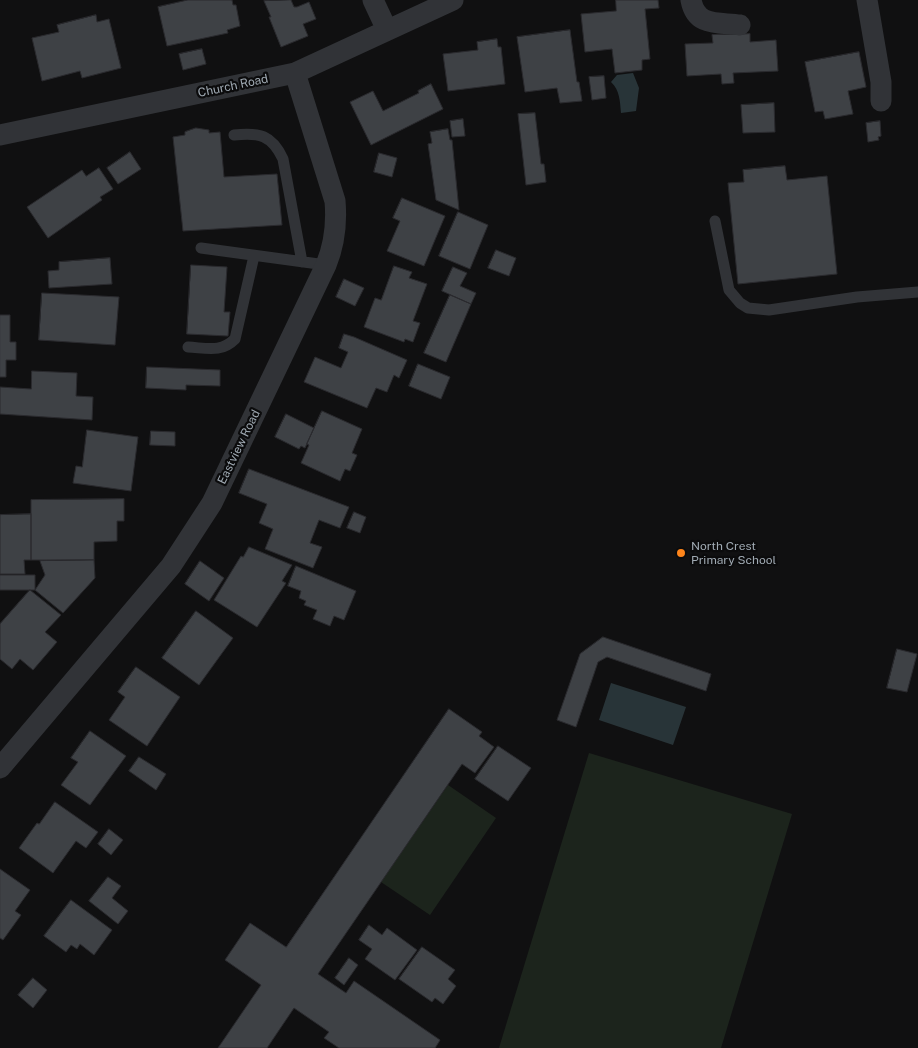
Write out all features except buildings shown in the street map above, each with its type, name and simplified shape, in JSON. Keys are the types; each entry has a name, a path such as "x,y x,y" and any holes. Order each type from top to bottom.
{"street":[{"path":"374,0 387,30"},
{"name":"Church Road","path":"0,135 295,73 453,0"},
{"path":"691,0 695,13 699,18 706,21 740,25"},
{"path":"867,0 880,76 881,101"},
{"name":"Eastview Road","path":"0,768 171,566 212,503 326,265 333,248 336,232 335,201 295,73"}],"lane":[{"path":"234,135 252,133 260,135 269,139 279,151 283,159 302,262"},
{"path":"714,221 729,290 740,303 748,308 769,310 918,292"},
{"path":"201,248 326,265"},
{"path":"188,347 222,349 236,339 254,256"}],"shaded area":[{"path":"633,73 639,88 636,111 621,113 618,92 611,82 617,75"},
{"path":"611,683 686,707 673,745 599,720"},
{"path":"589,753 792,814 721,1048 499,1048"},
{"path":"448,785 496,818 430,915 381,882"}],"place":[{"name":"North Crest Primary School","path":"681,553"}]}
